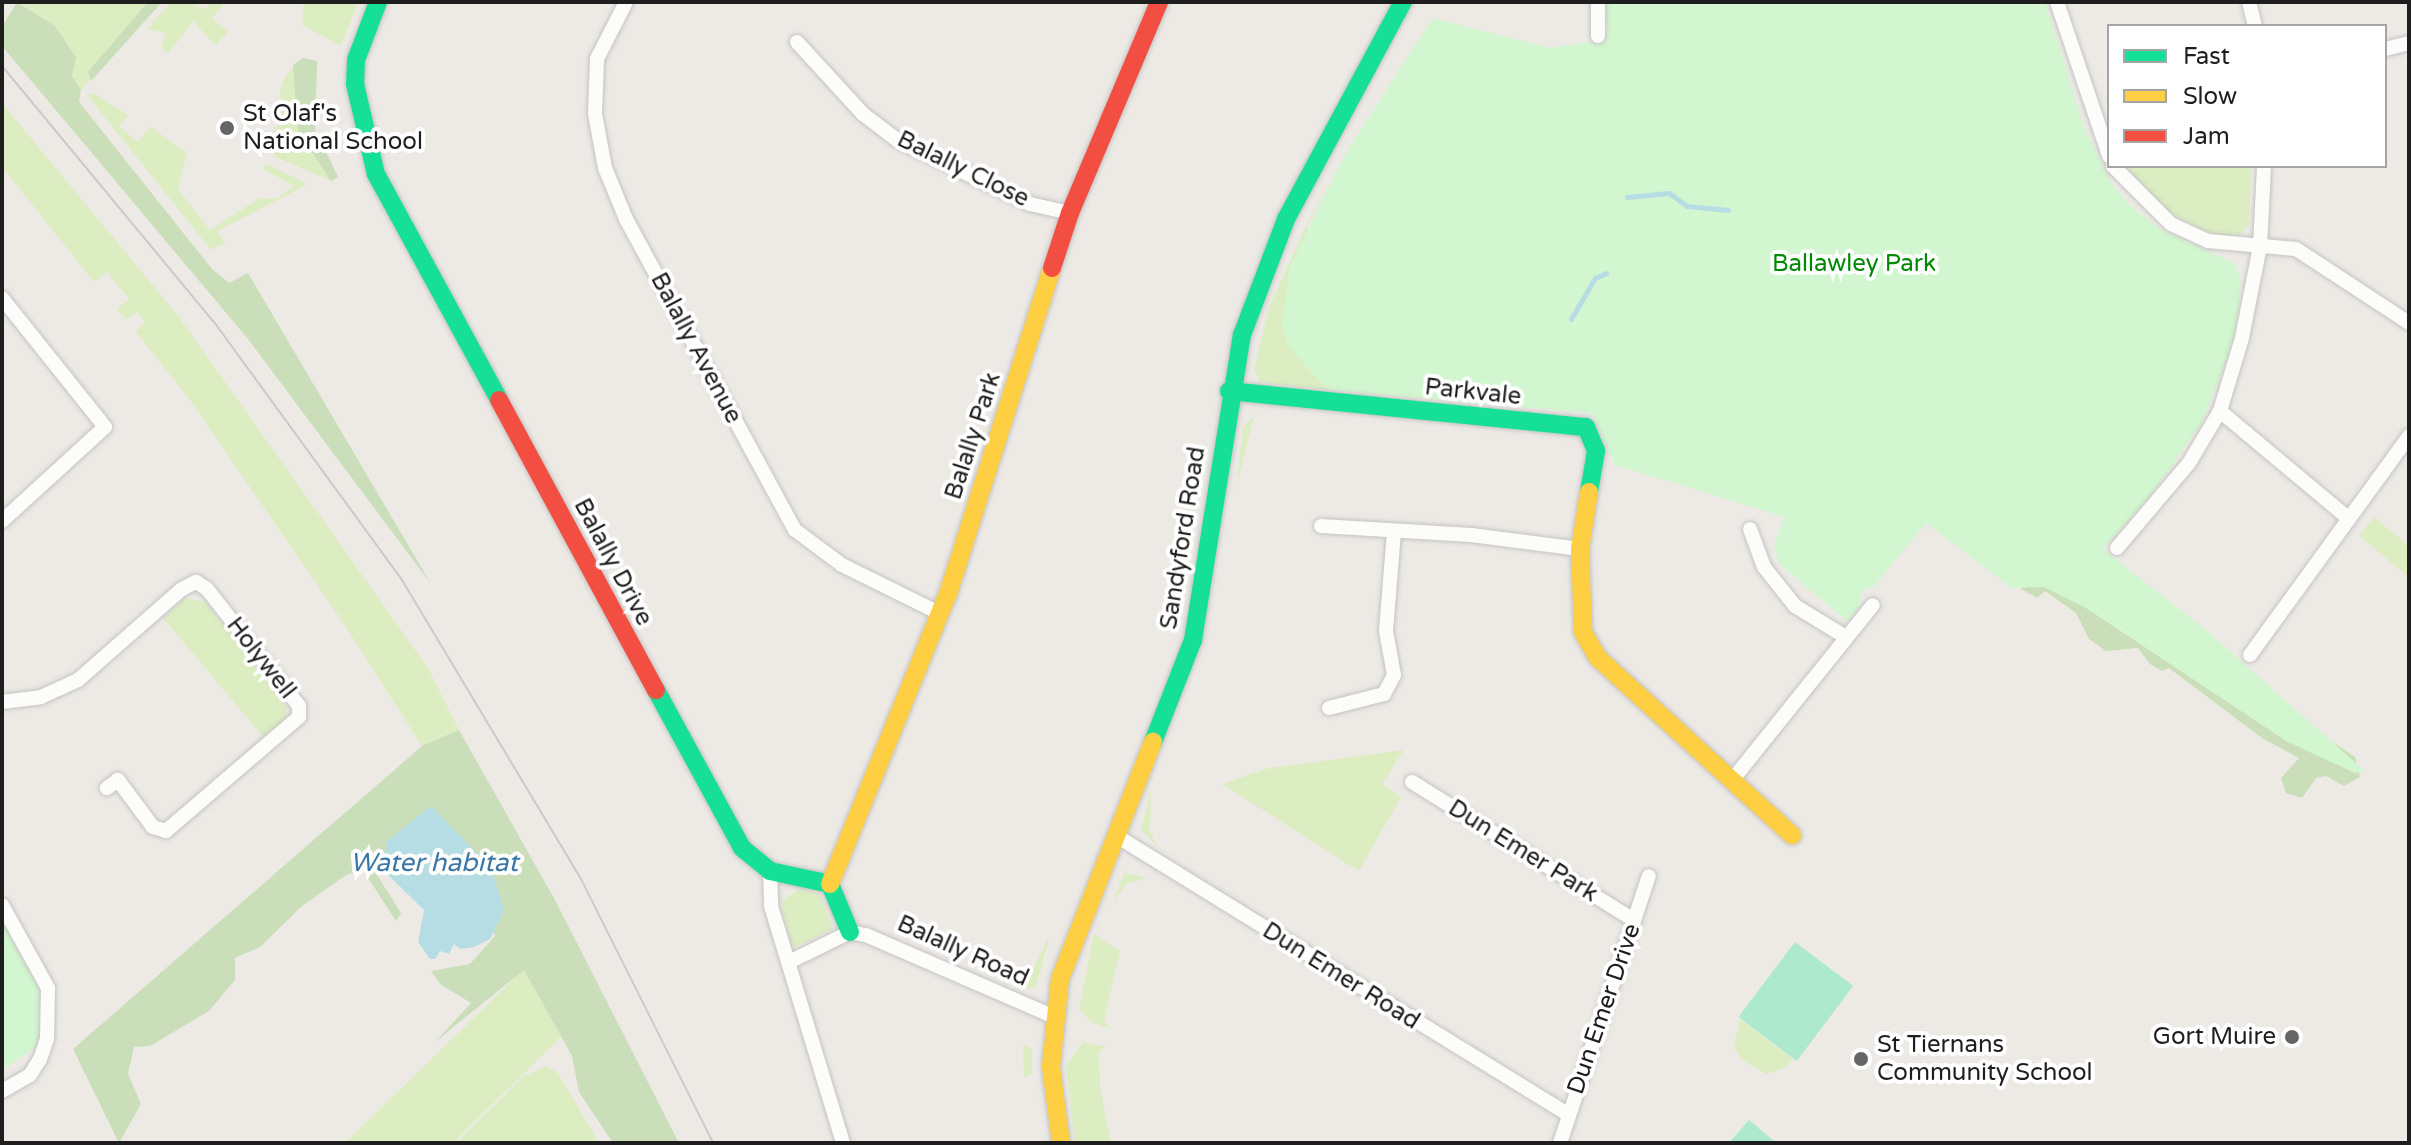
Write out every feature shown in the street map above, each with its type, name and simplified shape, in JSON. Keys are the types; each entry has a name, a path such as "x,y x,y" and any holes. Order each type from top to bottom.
{"street":[{"name":"Balally Drive","path":"378,2 356,60 355,84 376,174 734,835 749,855 770,871"},
{"name":"Balally Avenue","path":"626,2 597,59 595,114 605,168 626,219 795,530 842,565 941,614"},
{"name":"Balally Park","path":"830,884 941,614 1070,213 1159,2"},
{"name":"Sandyford Road","path":"1061,1143 1051,1067 1055,1017 1070,945 1193,640 1229,391 1242,335 1275,244 1403,2"},
{"path":"1598,2 1598,36"},
{"path":"2057,2 2107,150"},
{"path":"2249,2 2254,24"},
{"name":"Balally Close","path":"797,42 863,114 897,140 1030,204 1070,213"},
{"path":"2387,48 2409,43"},
{"path":"2115,168 2171,224 2208,241 2296,249 2409,323"},
{"path":"2117,548 2189,463 2220,411 2242,338 2260,246 2264,168"},
{"path":"2,298 105,427 2,521"},
{"name":"Parkvale","path":"1229,391 1586,427 1596,451 1580,549 1583,632 1598,658 1792,835"},
{"path":"2220,411 2349,519"},
{"path":"2250,655 2409,436"},
{"path":"1321,526 1580,549"},
{"path":"1750,529 1764,567 1795,606 1844,636"},
{"path":"1329,708 1384,694 1394,675 1386,631 1394,531"},
{"name":"Holywell","path":"2,702 41,697 78,680 182,589 196,582 207,589 299,706 299,717 166,831 153,827 118,780 107,788"},
{"path":"1733,779 1844,636 1873,605"},
{"name":"Dun Emer Park","path":"1412,782 1634,920"},
{"name":"Dun Emer Road","path":"1115,835 1569,1115"},
{"path":"789,962 850,932 832,899 830,884 770,871 771,906 843,1143"},
{"name":"Dun Emer Drive","path":"1560,1143 1649,876"},
{"path":"2,905 48,988 47,1039 30,1075 2,1091"},
{"name":"Balally Road","path":"850,932 918,956 1055,1017"}],"green space":[{"path":"17,2 55,26 76,57 72,76 81,90 79,102 212,269 229,283 248,273 431,584 248,339 2,46 2,27"},
{"path":"18,2 156,2 81,90 72,76 76,57 55,26"},
{"path":"148,2 162,2 91,81 88,72"},
{"path":"171,2 194,2 204,10 211,2 225,2 212,19 228,31 216,46 193,21 168,54 161,47 166,33 147,29"},
{"path":"304,2 358,2 341,46 302,25"},
{"name":"Ballawley Park","path":"1605,2 2045,2 2084,127 2110,181 2129,205 2163,231 2234,263 2241,280 2236,336 2202,422 2147,501 2103,549 2206,630 2365,771 2355,773 2286,741 2086,608 2044,587 2012,588 1926,523 1873,587 1861,591 1860,608 1847,621 1779,564 1774,544 1785,517 1615,465 1592,413 1330,390 1307,368 1287,344 1282,325 1290,266 1349,148 1433,18 1550,48 1608,39"},
{"path":"303,58 317,61 315,129 338,177 331,181 298,131 293,65"},
{"path":"303,59 317,61 315,129 338,177 331,181 276,157 266,146 281,117 280,90 286,75"},
{"path":"94,93 128,115 119,126 138,142 151,127 187,153 178,189 210,230 258,199 277,198 294,186 263,169 266,164 308,184 218,231 225,243 211,250 87,95"},
{"path":"2,103 179,317 428,668 459,730 422,746 340,618 187,396 135,331 145,322 136,312 126,320 117,309 129,299 107,272 94,282 2,167"},
{"path":"1349,148 1308,225 1307,368 1330,390 1260,382 1254,369 1270,305 1307,224"},
{"path":"2128,168 2251,168 2249,224 2239,236 2228,238 2202,230 2168,211"},
{"path":"1254,417 1237,485 1243,427"},
{"path":"2374,517 2409,546 2409,577 2359,536"},
{"path":"2023,563 2342,748 2355,757 2360,777 2344,786 2326,776 2316,778 2302,798 2286,793 2281,778 2299,758 2262,738 2169,668 2162,671 2150,664 2138,648 2106,651 2089,639 2076,613 2045,591 2037,598 2021,589"},
{"path":"185,598 206,602 286,707 286,719 265,739 163,618"},
{"path":"459,730 555,900 679,1143 613,1143 579,1092 572,1056 524,970 435,1042 471,1003 440,984 431,971 470,964 495,936 479,887 393,876 382,864 372,867 401,913 396,921 363,870 346,875 302,906 260,947 235,958 235,980 209,1011 150,1046 134,1047 128,1074 141,1104 119,1143 73,1049 422,746"},
{"path":"1404,750 1382,784 1401,797 1359,871 1222,784 1269,768"},
{"path":"1151,791 1150,832 1158,847 1141,830"},
{"path":"1125,872 1145,878 1126,884 1113,902"},
{"path":"801,888 820,895 833,929 792,948 781,902"},
{"path":"2,905 48,988 47,1039 2,1070"},
{"path":"1094,934 1120,951 1104,1020 1111,1029 1091,1022 1079,1009"},
{"path":"1050,935 1036,986 1029,989 1009,982 1031,972"},
{"path":"1795,942 1853,986 1797,1061 1738,1017"},
{"path":"524,969 561,1037 453,1143 345,1143"},
{"path":"1740,1019 1793,1059 1783,1069 1766,1074 1741,1059 1734,1047"},
{"path":"1083,1042 1106,1047 1099,1051 1100,1086 1111,1143 1075,1143 1066,1065"},
{"path":"1023,1044 1032,1048 1032,1074 1024,1077"},
{"path":"547,1066 558,1073 599,1143 456,1143 524,1076"},
{"path":"1749,1120 1775,1142 1775,1143 1729,1143"}],"water":[{"name":"Water habitat","path":"431,806 491,867 504,911 490,939 474,947 460,949 454,944 449,954 440,951 435,959 430,959 418,942 424,910 384,871 387,841"}],"waterway":[{"path":"1627,197 1669,193 1687,206 1728,210"},
{"path":"1571,319 1595,278 1606,273"}],"tram line":[{"path":"2,66 214,322 402,580 581,879 713,1143"}],"traffic: fast":[{"path":"378,2 356,60 355,84 376,174 499,400"},
{"path":"1153,742 1193,640 1242,335 1286,219 1403,2"},
{"path":"1229,391 1586,427 1596,451 1589,492"},
{"path":"656,690 742,848 770,871 830,884 850,932"}],"traffic: slow":[{"path":"830,884 948,594 1052,268"},
{"path":"1589,492 1580,549 1583,632 1598,658 1792,835"},
{"path":"1061,1143 1051,1067 1060,979 1153,742"}],"traffic: jam":[{"path":"1052,268 1070,213 1159,2"},
{"path":"499,400 656,690"}],"place":[{"name":"St Olaf's National School","path":"227,128"},
{"name":"Gort Muire","path":"2292,1037"},
{"name":"St Tiernans Community School","path":"1861,1059"}]}
